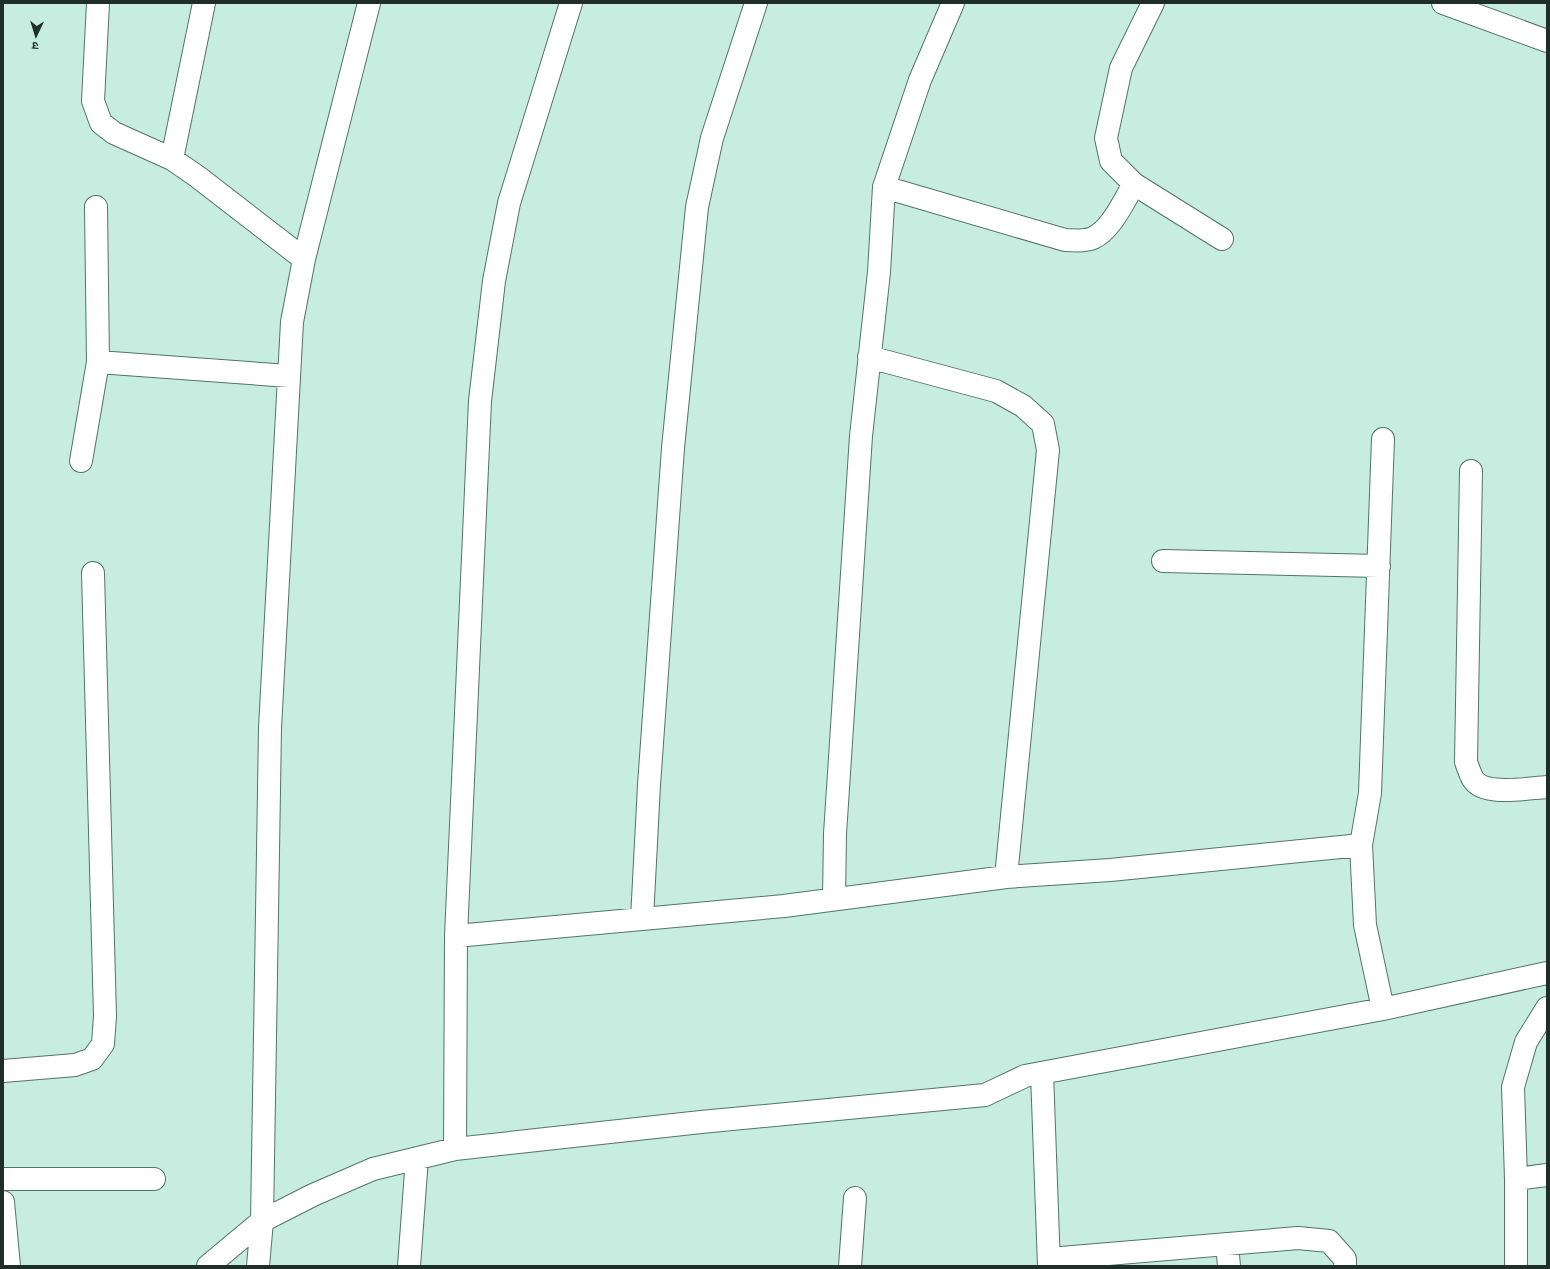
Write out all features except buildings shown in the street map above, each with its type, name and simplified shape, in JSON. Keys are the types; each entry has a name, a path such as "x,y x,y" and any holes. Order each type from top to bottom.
{"street":[{"path":"98,3 93,102 101,122 114,132 172,159 198,177 304,259"},
{"path":"172,159 204,3"},
{"path":"258,1266 262,1221 270,728 292,322 304,259 369,3"},
{"path":"455,1149 456,936 480,401 494,281 509,203 571,3"},
{"path":"642,919 649,785 673,448 697,207 712,138 756,3"},
{"path":"834,899 835,834 861,436 879,272 884,187 920,80 953,3"},
{"path":"1153,3 1121,68 1106,138 1111,161 1134,184 1222,240"},
{"path":"1443,3 1547,41"},
{"path":"884,187 1065,240 1081,241 1092,238 1105,231 1134,184"},
{"path":"81,461 98,362 96,207"},
{"path":"869,357 996,391 1023,406 1042,424 1048,450 1006,877"},
{"path":"98,362 289,376"},
{"path":"1383,439 1370,792 1361,845 1365,925 1384,1008"},
{"path":"1471,472 1466,762 1473,780 1482,788 1502,790 1547,787"},
{"path":"1163,561 1379,566"},
{"path":"3,1072 75,1065 92,1059 103,1044 105,1016 93,573"},
{"path":"456,936 784,906 1006,877 1110,870 1361,845"},
{"path":"208,1266 262,1221 313,1194 373,1169 455,1149 701,1122 985,1095 1034,1075 1384,1008 1547,973"},
{"path":"1516,1266 1516,1179 1513,1088 1526,1042 1547,1008"},
{"path":"1034,1075 1049,1263 1226,1244 1298,1238 1329,1241 1345,1260 1345,1266"},
{"path":"409,1266 418,1158"},
{"path":"1516,1179 1547,1175"},
{"path":"3,1179 154,1179"},
{"path":"850,1266 855,1198"},
{"path":"3,1202 9,1266"},
{"path":"1226,1244 1228,1266"}]}
